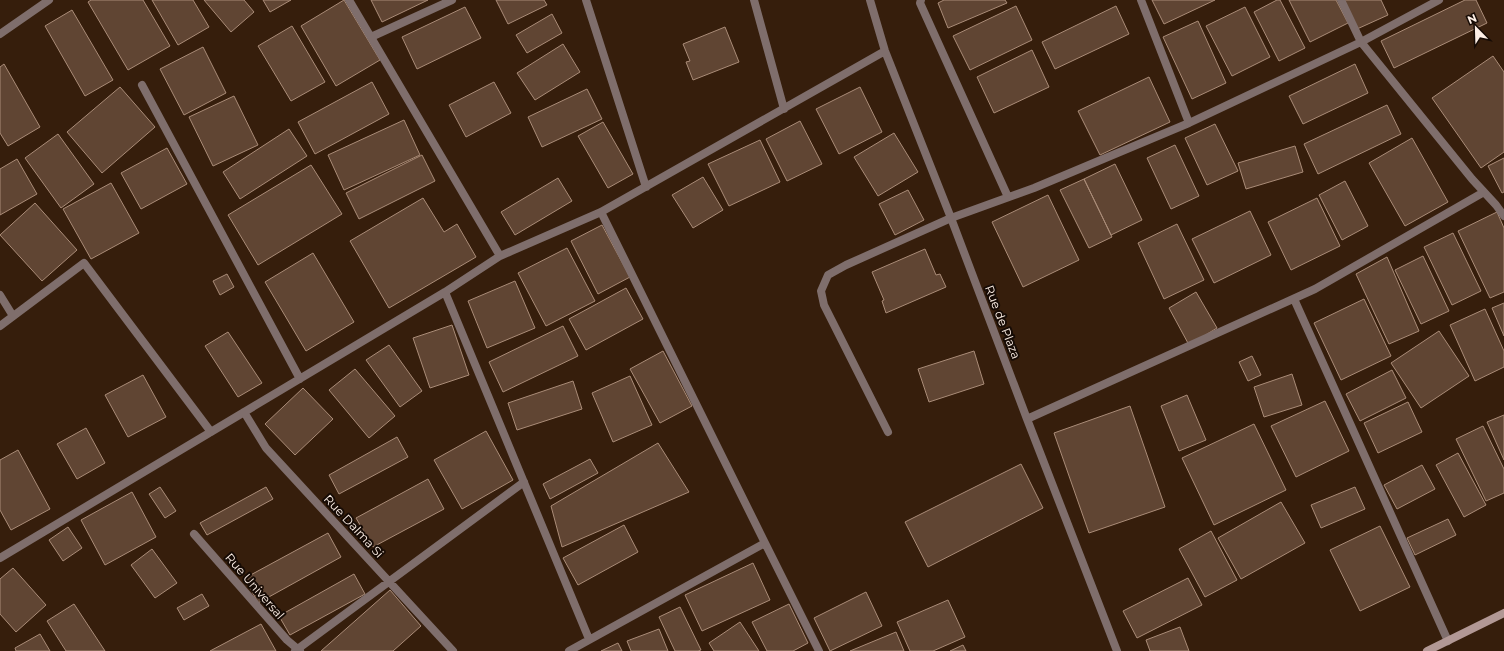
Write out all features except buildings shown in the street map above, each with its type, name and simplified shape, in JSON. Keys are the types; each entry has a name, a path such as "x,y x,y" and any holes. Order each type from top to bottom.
{"main road":[{"path":"1427,651 1504,613"}],"street":[{"path":"0,34 49,0"},
{"path":"349,0 500,256"},
{"path":"371,37 452,0"},
{"path":"586,0 646,187"},
{"path":"754,0 784,109"},
{"name":"Rue de Plaza","path":"870,0 885,51 952,218 1027,419 1117,651"},
{"path":"921,0 920,3 923,10 1008,197"},
{"path":"1141,0 1189,123"},
{"path":"1341,0 1360,42 1504,216"},
{"path":"888,432 824,305 821,291 828,275 846,265 952,218 1008,197 1189,123 1360,42 1439,0"},
{"path":"0,558 445,292 500,256 601,212 885,51"},
{"path":"142,86 300,379"},
{"path":"1027,419 1315,289 1484,192"},
{"path":"601,212 819,651"},
{"path":"0,326 84,263 211,432"},
{"path":"445,292 589,639"},
{"path":"0,295 13,316"},
{"path":"1294,299 1448,641"},
{"name":"Rue Dalma Si","path":"244,412 266,448 453,651"},
{"path":"298,650 388,581 524,482"},
{"name":"Rue Universal","path":"194,534 287,640 298,650"},
{"path":"569,651 765,543"}]}
